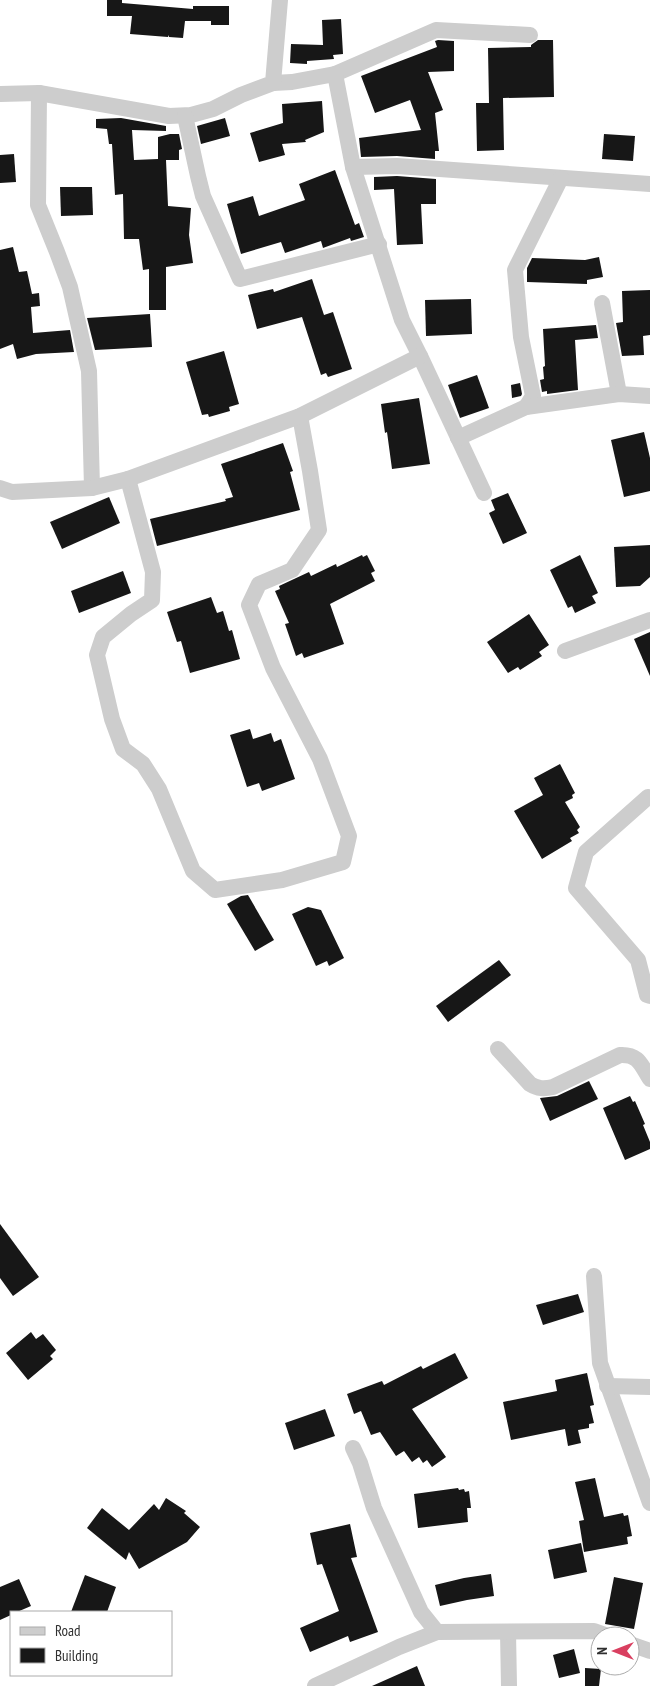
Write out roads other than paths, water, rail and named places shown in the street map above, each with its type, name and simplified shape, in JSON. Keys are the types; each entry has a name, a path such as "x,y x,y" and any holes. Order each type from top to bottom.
{"street":[{"path":"273,83 280,0"},
{"path":"0,94 38,92 169,116 185,116 213,109 241,95 273,83 292,82 335,74 436,30 530,35"},
{"path":"335,74 353,167 402,320 484,493"},
{"path":"38,92 38,205 58,252 70,287 88,371 92,488"},
{"path":"185,116 204,196 240,279 379,244"},
{"path":"353,167 397,166 650,184"},
{"path":"526,407 532,396 521,337 515,270 561,178"},
{"path":"602,303 619,394"},
{"path":"0,488 12,492 92,488 128,479 300,416 420,356"},
{"path":"458,438 526,407 619,394 650,396"},
{"path":"128,479 153,572 152,600 103,637 97,655 112,719 124,749 143,764 160,789 193,872 215,890 282,880 343,862 349,836 320,759 273,668 249,604 259,584 292,570 319,530 300,416"},
{"path":"565,651 650,620"},
{"path":"648,797 586,852 576,888 638,960 647,995 650,996"},
{"path":"498,1049 530,1084 544,1089 553,1087 620,1055 628,1054 638,1058 650,1079"},
{"path":"594,1276 600,1364 650,1503"},
{"path":"607,1386 650,1387"},
{"path":"353,1448 360,1463 374,1508 421,1612 437,1632"},
{"path":"315,1686 437,1632 590,1631"},
{"path":"508,1632 509,1686"}]}
